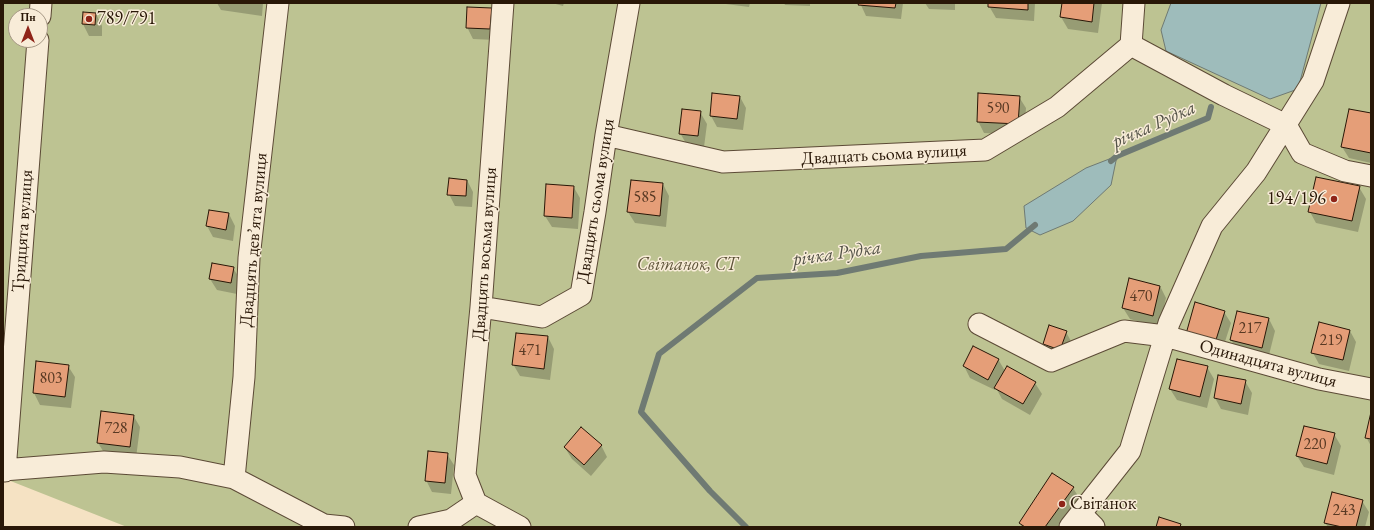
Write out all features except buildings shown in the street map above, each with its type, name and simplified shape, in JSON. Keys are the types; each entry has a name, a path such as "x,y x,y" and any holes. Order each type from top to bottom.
{"street":[{"name":"Двадцять дев’ята вулиця","path":"234,478 244,377 249,258 278,3"},
{"name":"Двадцять восьма вулиця","path":"476,503 465,475 481,307 503,3"},
{"name":"Двадцять сьома вулиця","path":"481,307 542,317 581,295 606,135 629,3"},
{"path":"1134,3 1131,44 1224,95 1286,125 1302,153 1346,171 1371,176"},
{"path":"1082,523 1130,451 1169,323 1212,226 1256,172 1313,81 1339,3"},
{"name":"Двадцать сьома вулиця","path":"606,135 723,162 985,150 1057,107 1131,44"},
{"name":"Тридцята вулиця","path":"4,470 37,48"},
{"name":"Одинадцята вулиця","path":"979,324 1051,361 1124,331 1165,336 1319,379 1371,389"},
{"path":"4,470 104,462 180,467 234,478 324,525 344,527"},
{"path":"419,527 451,520 476,503 520,527"}],"green space":[{"name":"Світанок, СТ","path":"3,3 1371,3 1371,527 127,527 3,478"}],"water":[{"path":"1171,3 1321,3 1298,89 1270,99 1166,51 1161,30"},
{"path":"1117,156 1111,185 1073,221 1040,235 1026,228 1024,206 1086,168"}],"waterway":[{"name":"річка Рудка","path":"1111,161 1117,156 1208,118 1211,107"},
{"name":"річка Рудка","path":"746,527 710,491 641,412 659,354 757,278 837,273 921,256 1006,249 1035,225"}],"place":[{"name":"789/791","path":"89,19"},
{"name":"194/196","path":"1334,199"},
{"name":"Світанок","path":"1062,504"}]}
